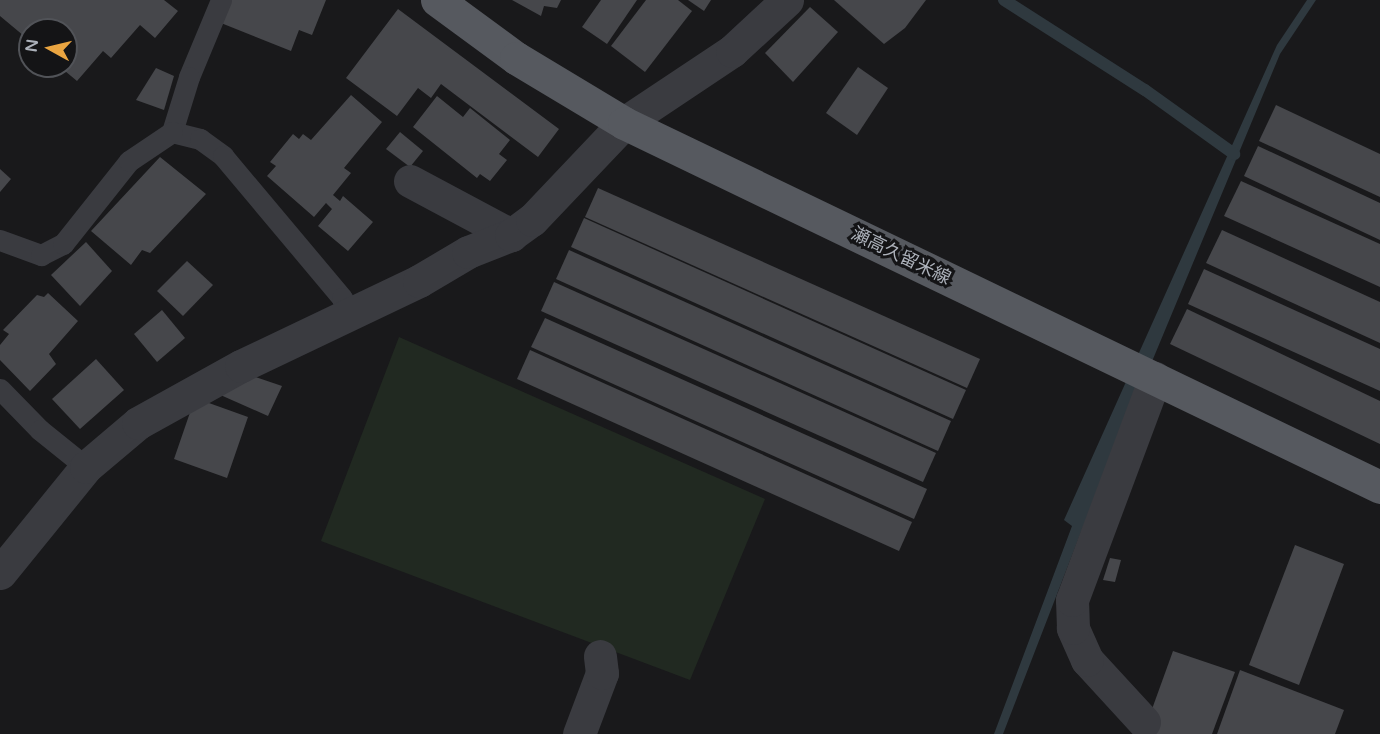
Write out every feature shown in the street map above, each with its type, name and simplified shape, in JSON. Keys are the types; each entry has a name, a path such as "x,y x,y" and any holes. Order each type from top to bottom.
{"main road":[{"name":"瀬高久留米線","path":"437,0 516,58 624,123 1380,487"}],"street":[{"path":"0,573 86,467 138,423 240,366 419,281 468,252 511,235 532,220 624,123 732,51 787,0"},
{"path":"410,181 511,235"},
{"path":"1144,722 1087,660 1073,628 1072,600 1155,378"},
{"path":"579,734 602,673 600,656"}],"lane":[{"path":"0,240 40,255 63,244 129,161 172,132 189,77 221,0"},
{"path":"172,132 200,139 224,156 342,298 348,314"},
{"path":"0,389 40,430 86,467"}],"shaded area":[{"path":"1307,0 1316,0 1280,54 1081,532 1003,734 994,734 1072,526 1064,520 1277,45"},
{"path":"399,337 765,499 690,680 321,541"}],"building":[{"path":"0,0 164,0 178,11 155,38 140,25 111,58 103,51 77,81 73,78 78,78 78,18 18,18 18,31 0,16"},
{"path":"231,0 326,0 312,35 299,30 291,51 221,23"},
{"path":"512,0 561,0 557,8 544,6 541,16"},
{"path":"601,0 637,0 607,44 582,27"},
{"path":"646,0 678,0 692,11 645,72 611,46"},
{"path":"688,0 711,0 704,11"},
{"path":"834,0 926,0 905,28 884,44"},
{"path":"810,7 838,32 793,82 765,53"},
{"path":"398,9 559,129 538,157 441,84 431,98 418,88 397,116 346,78"},
{"path":"858,67 888,88 857,135 826,113"},
{"path":"156,68 174,76 164,110 136,100"},
{"path":"351,95 382,122 344,168 351,173 333,195 340,201 343,196 373,222 348,251 318,226 332,209 326,203 314,217 267,176 276,166 270,162 293,134 299,139 303,134 311,140"},
{"path":"437,96 463,117 470,108 510,140 499,154 507,160 490,181 480,174 477,178 413,127"},
{"path":"1276,105 1380,154 1380,197 1259,141"},
{"path":"400,132 423,151 410,167 386,149"},
{"path":"1258,146 1380,203 1380,240 1244,176"},
{"path":"160,157 206,194 150,253 142,250 131,265 91,231"},
{"path":"0,169 11,179 0,192"},
{"path":"1241,181 1380,244 1380,287 1224,216"},
{"path":"598,188 980,359 967,388 585,217"},
{"path":"584,218 966,390 953,419 571,247"},
{"path":"1222,230 1380,302 1380,343 1206,263"},
{"path":"86,242 112,271 80,306 51,275"},
{"path":"569,250 951,421 938,451 556,279"},
{"path":"187,261 213,285 183,316 157,291"},
{"path":"1204,269 1380,349 1380,391 1188,304"},
{"path":"554,282 936,453 923,482 541,311"},
{"path":"48,293 78,321 49,354 56,364 30,391 0,360 0,345 9,334 3,330 37,295 44,297"},
{"path":"1187,309 1380,401 1380,444 1170,344"},
{"path":"162,310 185,338 157,362 134,334"},
{"path":"545,318 927,489 914,519 531,347"},
{"path":"530,350 912,522 899,551 517,379"},
{"path":"96,359 124,390 80,429 52,399"},
{"path":"247,374 282,386 268,416 216,393"},
{"path":"195,398 248,417 227,478 174,459"},
{"path":"1295,545 1344,564 1299,685 1249,665"},
{"path":"1110,558 1121,560 1115,582 1103,580"},
{"path":"1173,651 1235,672 1212,734 1143,734"},
{"path":"1240,670 1344,710 1335,734 1217,734"}],"waterway":[{"path":"1004,0 1145,90 1234,154"}]}
